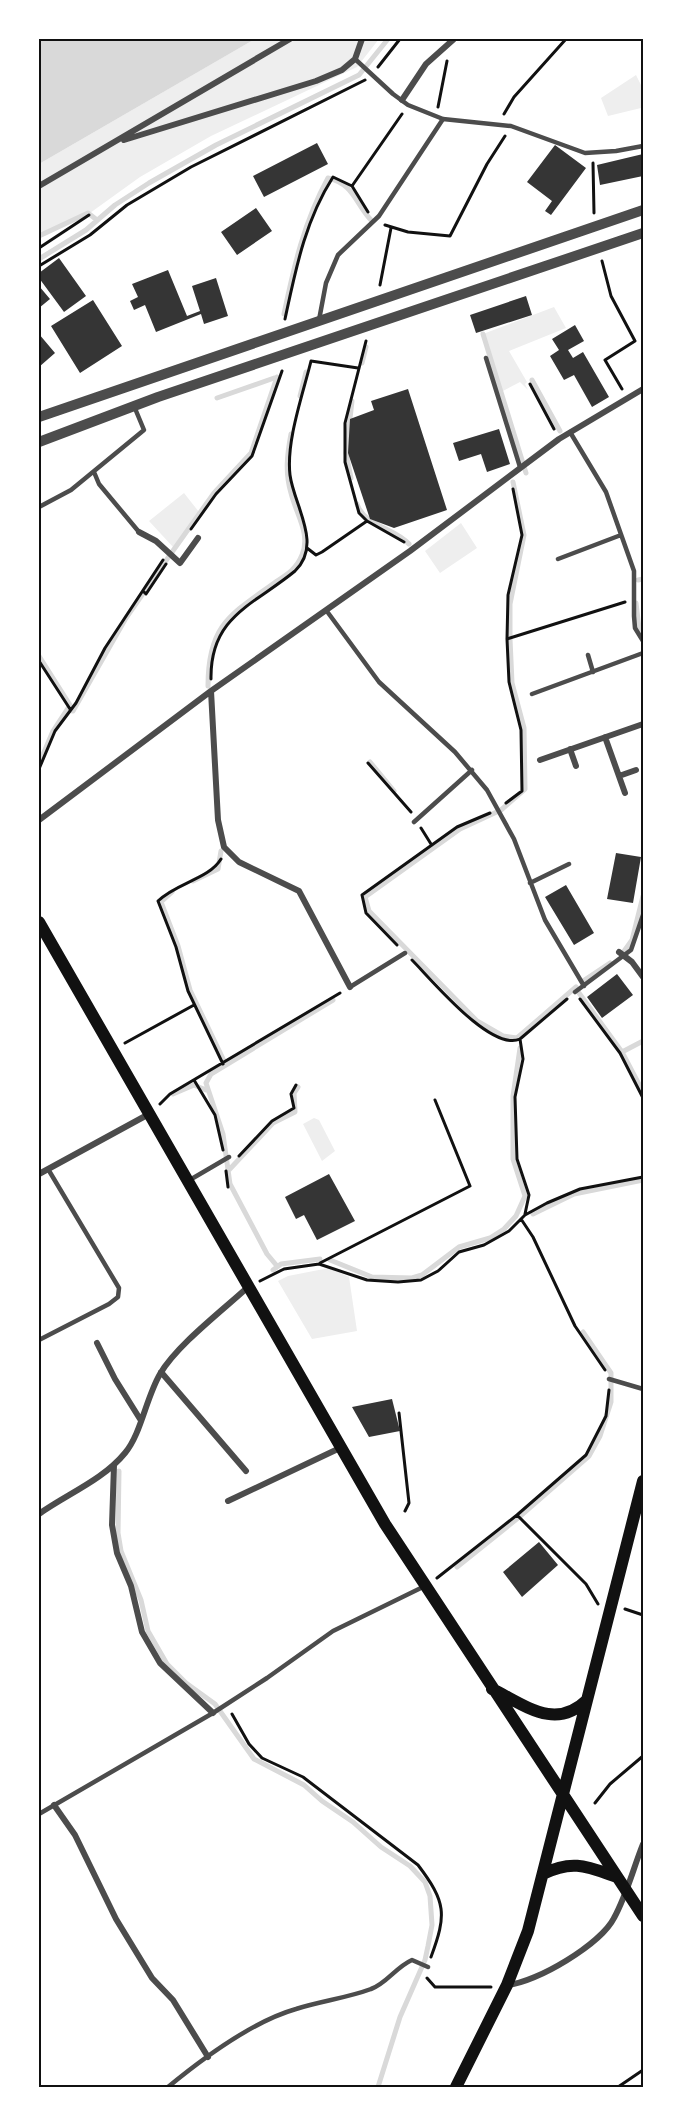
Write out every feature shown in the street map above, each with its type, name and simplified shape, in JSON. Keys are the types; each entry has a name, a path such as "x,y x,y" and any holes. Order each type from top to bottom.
{"main road":[{"path":"39,922 341,1447 425,1586 643,1916"},
{"path":"456,2087 507,1985 528,1931 643,1481"},
{"path":"492,1689 540,1712 559,1716 574,1711 587,1700"},
{"path":"543,1874 560,1865 573,1865 617,1877"}],"street":[{"path":"39,186 290,39"},
{"path":"115,143 316,81 358,61 362,39"},
{"path":"405,103 426,64 454,39"},
{"path":"39,417 643,210"},
{"path":"39,442 134,406 643,232"},
{"path":"39,820 211,691 410,551 559,439 643,389"},
{"path":"139,532 156,541 169,555 180,562 198,538"},
{"path":"211,691 218,820 226,851 246,866 299,891 350,987"},
{"path":"540,760 643,724"},
{"path":"605,737 625,793"},
{"path":"570,749 576,766"},
{"path":"619,776 636,770"},
{"path":"622,955 643,977"},
{"path":"39,1174 150,1113"},
{"path":"39,1514 114,1465 135,1439 140,1419 161,1372 248,1287"},
{"path":"97,1343 115,1379 140,1419"},
{"path":"161,1372 246,1471"},
{"path":"228,1502 341,1447"},
{"path":"114,1465 112,1525 117,1553 131,1586 142,1632 159,1663 213,1713"},
{"path":"54,1805 75,1835 116,1918 152,1978 173,2000 208,2057"},
{"path":"507,1985 521,1984 551,1971 587,1945 614,1919 643,1844"}],"lane":[{"path":"358,61 405,103 443,119 511,126 576,151 594,153 643,146"},
{"path":"319,320 326,283 338,255 375,220 443,119"},
{"path":"486,358 520,467"},
{"path":"39,507 71,490 144,430 134,406"},
{"path":"570,432 606,492 634,571 635,628 643,641"},
{"path":"94,472 99,484 139,532"},
{"path":"558,559 621,535"},
{"path":"326,610 379,681 472,770 498,809 514,839 545,920 584,986"},
{"path":"532,694 643,653"},
{"path":"588,655 593,672"},
{"path":"414,822 472,770"},
{"path":"530,883 569,864"},
{"path":"575,992 634,945 643,915"},
{"path":"350,987 405,953"},
{"path":"188,1181 227,1158"},
{"path":"39,1340 109,1305 117,1297 119,1288 48,1169"},
{"path":"609,1379 643,1389"},
{"path":"39,1814 226,1705 333,1631 425,1586"},
{"path":"168,2087 208,2057 258,2026 294,2009 374,1989 400,1965 412,1960 428,1967"}],"path":[{"path":"39,266 90,235 127,205 191,167 371,74 400,39"},
{"path":"498,124 514,97 566,39"},
{"path":"443,119 438,111 446,70 447,46"},
{"path":"352,186 405,103"},
{"path":"285,319 302,240 321,197 333,177 352,186 375,220 391,228 408,232 450,237 487,164 511,126"},
{"path":"594,153 592,187 594,214"},
{"path":"39,248 89,215"},
{"path":"379,287 391,228"},
{"path":"600,253 606,285 635,341 605,360 627,398"},
{"path":"366,341 345,423 345,462 357,510 367,521 403,540 410,551"},
{"path":"211,691 212,663 225,626 295,572 302,564 308,548 305,526 290,476 290,456 311,361 358,368"},
{"path":"190,530 216,494 252,456 282,370"},
{"path":"530,384 559,439"},
{"path":"506,477 512,485 522,536 508,595 507,639 509,682 521,729 522,791 498,809 458,827 362,895 366,913 405,953 474,1023 503,1039 520,1039 575,992 620,1053 643,1098"},
{"path":"308,548 316,555 367,521"},
{"path":"39,769 55,731 81,694 105,648 169,555"},
{"path":"507,639 633,600"},
{"path":"39,661 70,709"},
{"path":"368,763 400,802 404,801"},
{"path":"223,1064 194,1005 158,901 179,885 216,867 226,851"},
{"path":"150,1113 170,1094 350,987"},
{"path":"114,1050 194,1005"},
{"path":"319,1264 367,1280 398,1282 421,1280 438,1271 459,1252 496,1239 522,1219 529,1195 517,1159 515,1097 523,1059 520,1039"},
{"path":"194,1080 215,1115 227,1158"},
{"path":"228,1187 226,1171 272,1121 292,1111 294,1108 291,1094 296,1085"},
{"path":"248,1287 284,1269 319,1264 470,1186 435,1100"},
{"path":"525,1215 570,1192 643,1177"},
{"path":"425,1586 456,1565 518,1515 586,1455 606,1416 609,1379 575,1326 533,1237 522,1219"},
{"path":"399,1413 409,1503 405,1511"},
{"path":"518,1515 563,1559"},
{"path":"226,1705 249,1744 262,1758 303,1777 418,1865 432,1884 443,1911 440,1933 428,1967 427,1980 435,1987 468,1989 507,1985"},
{"path":"595,1803 610,1784 643,1756"},
{"path":"618,2087 643,2070"}],"shaded area":[{"path":"39,39 255,39 39,164"},
{"path":"255,39 379,39 357,67 211,136 140,177 90,213 88,211 39,235 39,164"},
{"path":"636,75 643,89 641,108 608,116 601,98"},
{"path":"554,307 566,328 509,351 527,382 525,384 528,390 520,382 501,392 483,334"},
{"path":"184,493 199,512 173,547 149,521"},
{"path":"461,523 477,548 440,573 425,551"},
{"path":"314,1118 319,1120 335,1151 322,1161 303,1124"},
{"path":"329,1268 349,1277 357,1331 312,1339 278,1281 288,1276"}],"building":[{"path":"317,143 328,164 264,197 253,176"},
{"path":"555,145 586,168 551,215 545,211 552,201 527,182"},
{"path":"643,154 643,176 600,185 597,165"},
{"path":"256,208 272,231 237,255 221,232"},
{"path":"59,258 86,296 64,312 39,278 39,273"},
{"path":"168,270 187,316 200,311 192,286 216,278 228,316 204,324 201,314 156,332 145,305 134,310 130,301 138,297 132,284"},
{"path":"39,286 50,299 39,308"},
{"path":"526,296 532,315 476,333 470,315"},
{"path":"93,300 122,346 80,373 51,326"},
{"path":"575,325 584,341 568,350 573,358 583,352 609,397 592,407 574,375 564,380 550,356 559,350 552,339"},
{"path":"39,334 55,353 39,367"},
{"path":"408,389 447,510 394,528 370,519 348,453 350,419 374,410 371,401"},
{"path":"499,429 510,464 487,472 481,454 459,461 453,443"},
{"path":"616,853 641,857 633,903 607,899"},
{"path":"566,885 594,933 574,945 545,897"},
{"path":"617,974 633,995 602,1018 587,997"},
{"path":"329,1174 355,1221 317,1240 304,1215 296,1219 285,1197"},
{"path":"392,1399 400,1431 369,1437 352,1407"},
{"path":"539,1542 558,1565 522,1597 503,1572"}],"waterway":[{"path":"39,259 86,230 115,205 149,183 216,145 359,75 388,39"},
{"path":"284,314 306,228 328,178 349,189 371,220"},
{"path":"39,236 88,213 97,220"},
{"path":"483,334 526,473"},
{"path":"362,363 366,347"},
{"path":"300,396 306,372"},
{"path":"217,398 277,377"},
{"path":"67,710 73,711 126,618 214,493 251,453 277,377"},
{"path":"532,380 560,431"},
{"path":"351,478 346,453 352,401"},
{"path":"208,686 212,648 226,622 247,602 292,570 302,555 304,532 293,501 287,471 291,434"},
{"path":"513,482 524,535 510,604 510,639 512,683 524,728 525,789 501,810 460,829 365,897 369,911 477,1021 503,1036 517,1038 576,987"},
{"path":"357,504 366,518 403,538 409,544"},
{"path":"638,580 643,579"},
{"path":"636,603 639,628 643,636"},
{"path":"39,656 70,705 53,731 39,764"},
{"path":"370,762 394,791"},
{"path":"193,881 218,869 221,851"},
{"path":"172,892 161,902 178,946 190,990 226,1065"},
{"path":"622,954 632,940 643,896"},
{"path":"583,981 610,963"},
{"path":"579,993 622,1052 643,1092"},
{"path":"277,1266 267,1254 230,1184 223,1134 206,1083 211,1074 333,1000"},
{"path":"622,1052 643,1041"},
{"path":"330,1260 372,1277 412,1278 422,1275 459,1247 490,1238 504,1229 516,1216 525,1196 513,1159 513,1096 520,1048"},
{"path":"173,1094 194,1085 206,1090"},
{"path":"228,1171 273,1123 295,1112 294,1093 298,1087"},
{"path":"533,1214 574,1194 643,1180"},
{"path":"273,1270 281,1264 320,1259"},
{"path":"457,1567 589,1456 600,1436 611,1402 611,1373 583,1332"},
{"path":"119,1471 118,1533 121,1551 141,1600 148,1631 167,1664 186,1683 215,1704 254,1759 304,1785 322,1801 353,1822 381,1847 410,1866 425,1882 430,1896 432,1925 425,1960 400,2017 378,2087"}]}
